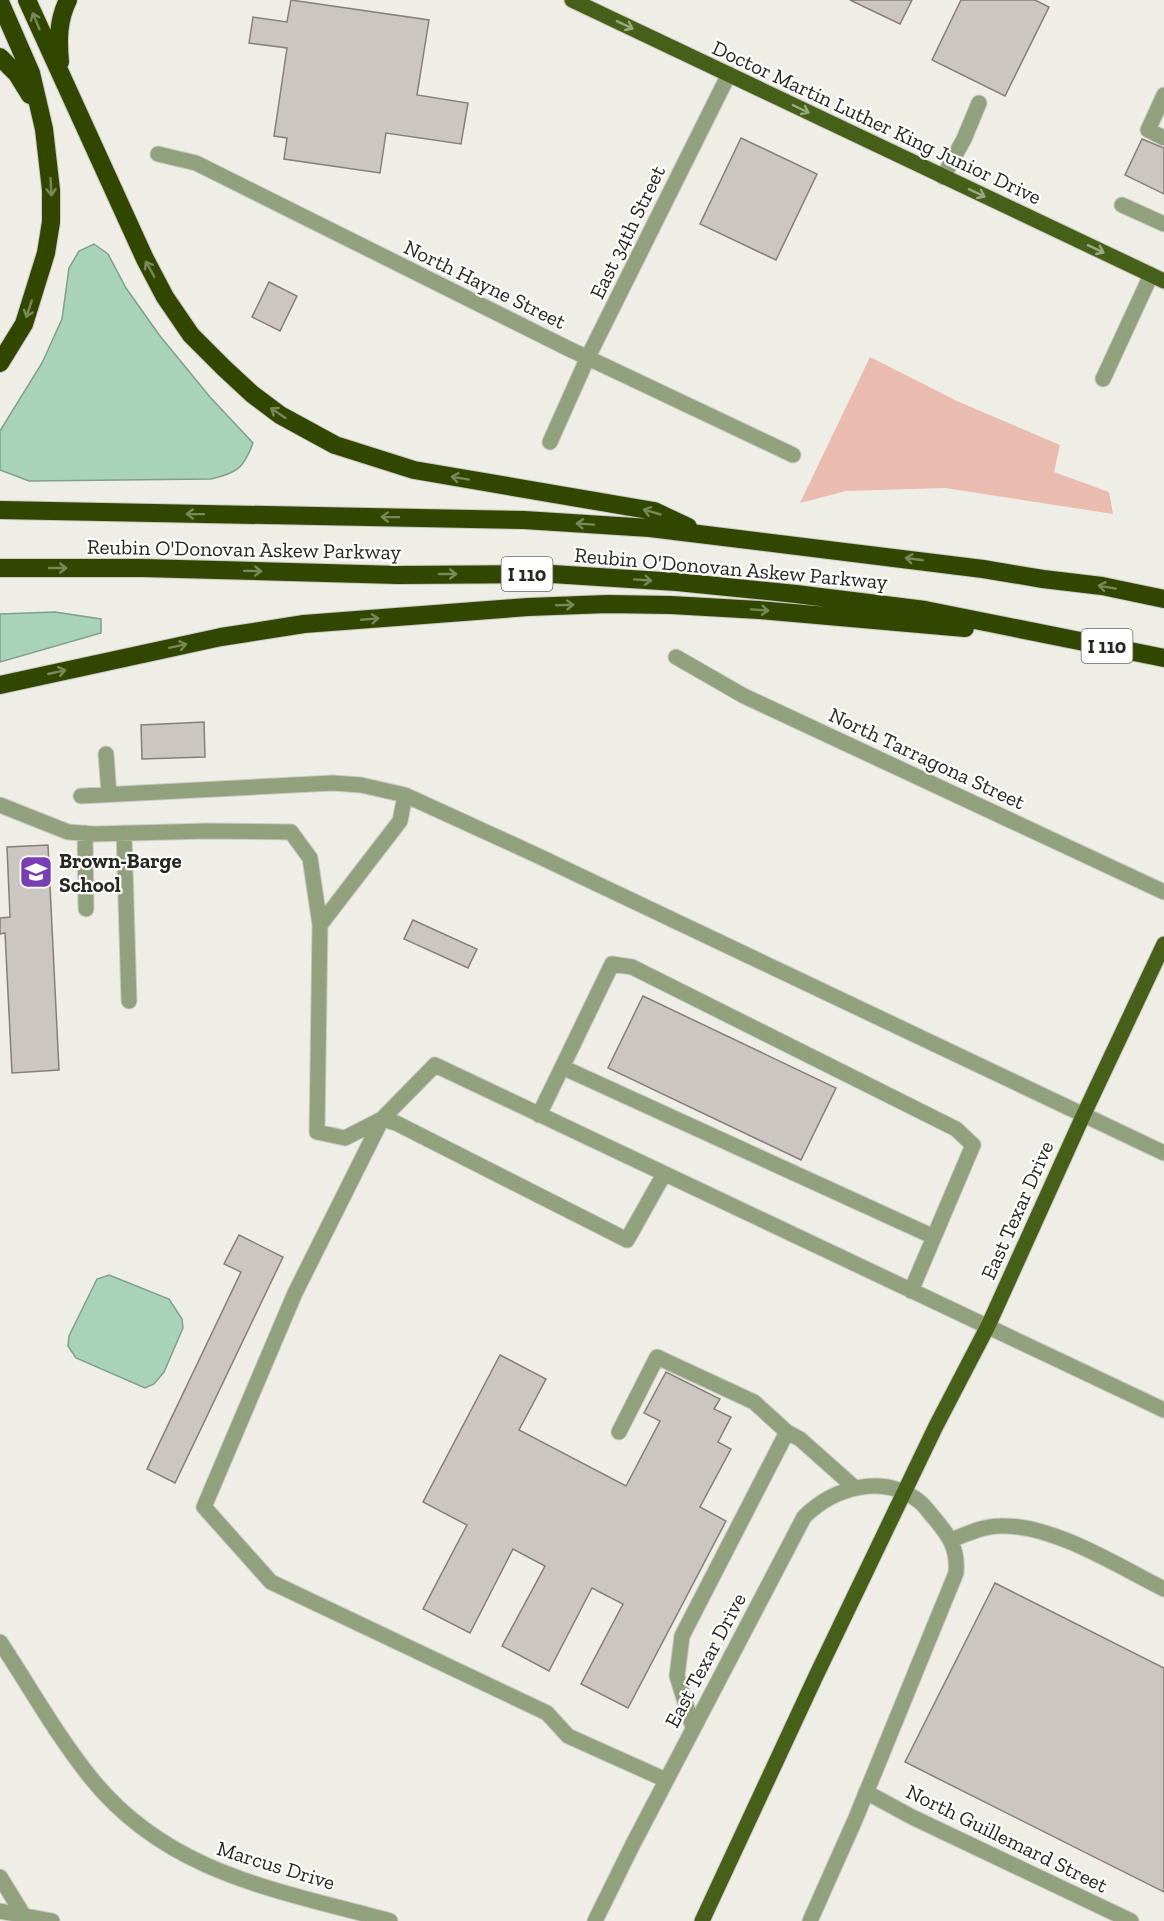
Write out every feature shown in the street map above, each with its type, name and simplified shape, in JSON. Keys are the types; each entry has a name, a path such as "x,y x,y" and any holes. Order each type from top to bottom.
{"highway":[{"path":"27,0 145,259 165,297 191,335 252,394 280,415 334,444 414,470 654,511 706,535"},
{"path":"62,79 58,41 61,20 68,0"},
{"path":"0,2 31,73 44,129 51,190 51,222 46,253 24,324 0,363"},
{"path":"0,57 25,85 44,129"},
{"name":"Reubin O'Donovan Askew Parkway","path":"0,510 524,519 650,528 869,553 1102,586 1164,599"},
{"name":"Reubin O'Donovan Askew Parkway","path":"0,568 142,568 398,575 552,574 666,581 925,610 1164,658"},
{"path":"0,685 221,637 304,624 528,607 607,604 737,608 1050,635"}],"main road":[{"name":"Doctor Martin Luther King Junior Drive","path":"572,0 1158,278"},
{"name":"East Texar Drive","path":"702,1921 815,1678 988,1326 1164,944"}],"street":[{"name":"East 34th Street","path":"550,442 588,357 729,74"},
{"path":"1164,95 1148,130 1164,138"},
{"path":"943,177 964,139 979,103"},
{"name":"North Hayne Street","path":"158,154 196,163 588,357 793,455"},
{"path":"1122,205 1164,224"},
{"path":"1103,379 1158,278"},
{"name":"North Tarragona Street","path":"676,657 744,696 1164,892"},
{"path":"106,754 109,794"},
{"path":"81,796 333,783 361,785 405,795 1164,1153"},
{"path":"320,925 400,821 405,795"},
{"path":"0,805 68,832 291,832 310,858 320,925 317,1132 345,1137 382,1119 396,1123 627,1240 664,1174"},
{"path":"85,833 86,909"},
{"path":"124,833 129,1001"},
{"path":"539,1115 612,964 632,967 956,1129 974,1145 911,1291"},
{"path":"666,1780 568,1736 547,1713 271,1582 204,1507 295,1293 382,1119 435,1065 1164,1410"},
{"path":"562,1067 934,1237"},
{"path":"619,1432 657,1357 754,1402 854,1487"},
{"path":"693,1728 677,1676 682,1636 787,1432"},
{"name":"East Texar Drive","path":"595,1921 804,1517 825,1500 854,1487 881,1486 905,1492 921,1503 955,1546 956,1573 810,1921"},
{"path":"951,1540 987,1527 1022,1526 1066,1540 1164,1589"},
{"name":"Marcus Drive","path":"0,1642 71,1751 92,1779 128,1816 149,1833 195,1862 238,1879 390,1921"},
{"name":"North Guillemard Street","path":"866,1792 912,1817 1131,1921"},
{"path":"0,1877 24,1916"},
{"path":"0,1911 52,1921"}],"shaded area":[{"path":"94,244 108,254 126,288 160,336 210,397 253,443 243,464 233,472 211,479 29,481 0,470 0,431 42,363 62,319 69,268 79,251"},
{"path":"870,357 959,402 1060,445 1054,472 1109,492 1113,514 945,488 846,491 800,503"},
{"path":"55,612 101,619 101,633 0,662 0,614"},
{"path":"109,1275 169,1299 182,1319 183,1328 164,1372 154,1384 145,1388 76,1358 68,1346 69,1336 97,1279"}],"building":[{"path":"291,0 429,20 417,95 468,103 461,144 386,133 380,173 284,159 287,138 274,136 287,48 249,43 253,17 287,22"},
{"path":"850,0 912,0 900,24"},
{"path":"961,0 1035,0 1049,7 1005,96 932,60"},
{"path":"741,138 817,174 776,260 700,224"},
{"path":"1142,139 1164,148 1164,194 1125,175"},
{"path":"269,282 297,296 280,331 252,317"},
{"path":"204,722 205,757 142,759 141,725"},
{"path":"48,845 59,1070 12,1073 5,933 0,934 0,918 10,917 7,847"},
{"path":"413,920 477,949 468,968 404,939"},
{"path":"643,996 836,1088 801,1160 608,1068"},
{"path":"239,1235 283,1257 175,1483 147,1469 241,1272 224,1264"},
{"path":"500,1355 546,1379 519,1430 626,1486 660,1421 644,1413 666,1372 720,1399 714,1409 731,1417 718,1442 731,1449 700,1507 726,1521 628,1708 581,1684 623,1604 592,1588 549,1671 502,1646 545,1566 513,1549 470,1633 423,1609 467,1525 423,1502"},
{"path":"995,1583 1164,1668 1164,1892 905,1762"}],"place":[{"name":"Brown-Barge School","path":"36,872"}]}
